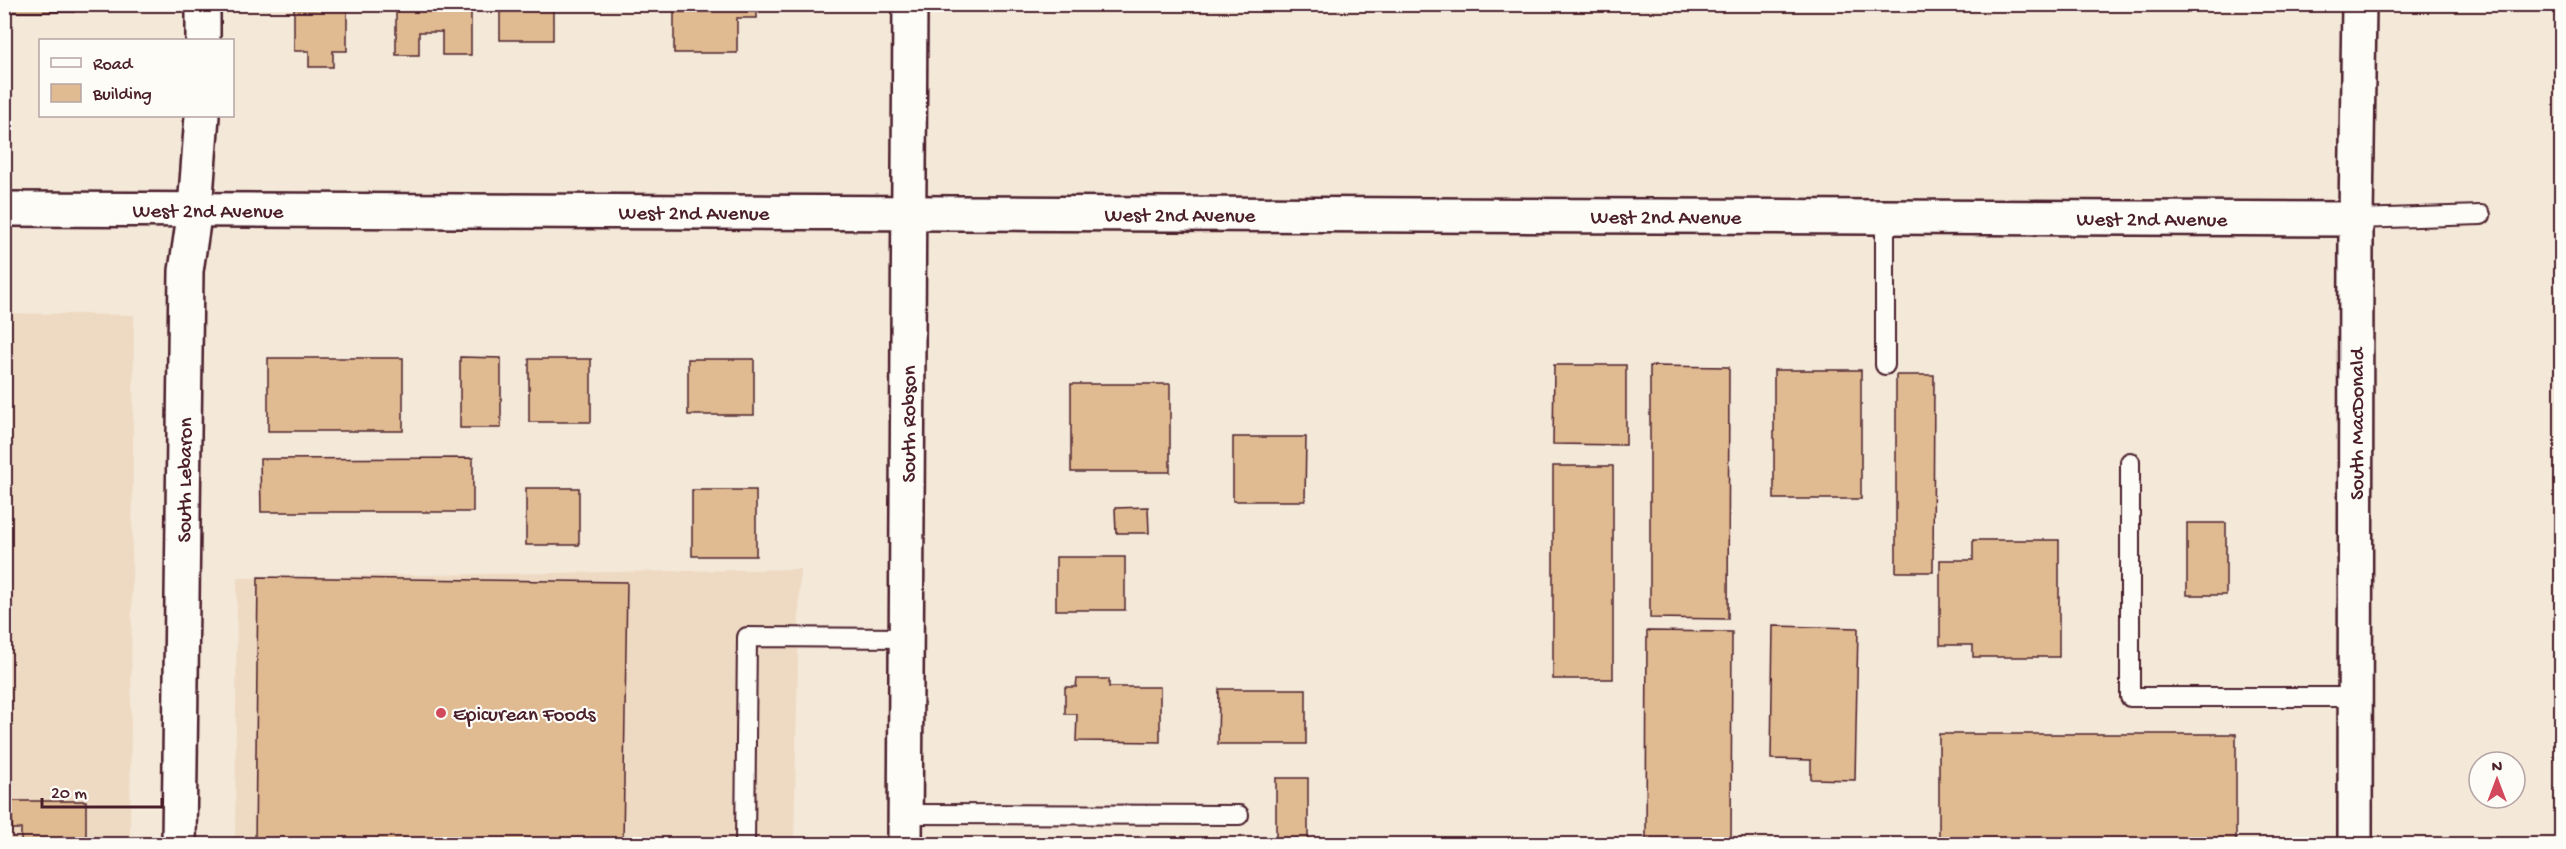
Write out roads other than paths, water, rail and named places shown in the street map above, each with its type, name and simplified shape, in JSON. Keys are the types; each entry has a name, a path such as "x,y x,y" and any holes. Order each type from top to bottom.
{"street":[{"path":"203,4 203,39"},
{"name":"South Robson","path":"905,829 910,4"},
{"name":"South MacDonald","path":"2355,844 2356,219 2359,4"},
{"name":"South Lebaron","path":"179,844 186,270 195,209 202,117"},
{"name":"West 2nd Avenue","path":"4,209 2356,219"}],"lane":[{"path":"2356,219 2481,215"},
{"path":"1885,217 1885,365"},
{"path":"2130,462 2130,697 2355,697"},
{"path":"745,844 747,637 906,638"},
{"path":"905,829 1239,815"}],"place":[{"name":"Epicurean Foods","path":"441,713"}]}
